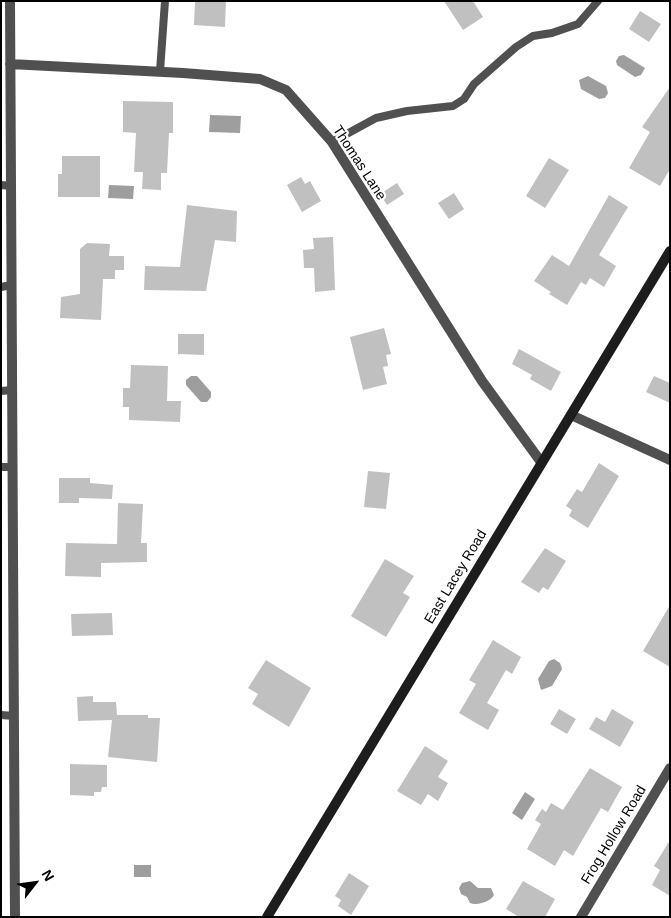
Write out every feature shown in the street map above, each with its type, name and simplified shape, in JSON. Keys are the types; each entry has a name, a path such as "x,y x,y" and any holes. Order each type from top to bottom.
{"street":[{"path":"10,1 6,286 12,390 15,917"},
{"name":"Thomas Lane","path":"10,64 160,71 260,79 286,90 332,142 482,381 541,462"},
{"name":"East Lacey Road","path":"267,917 670,251"},
{"path":"571,415 670,460"},
{"name":"Frog Hollow Road","path":"581,917 670,768"}],"lane":[{"path":"160,71 165,1"},
{"path":"332,142 376,118 407,110 453,106 464,99 474,84 516,47 533,36 552,33 578,24 598,1"},
{"path":"1,390 12,390"},
{"path":"1,467 13,467"},
{"path":"1,715 14,716"}],"shaded area":[{"path":"624,55 645,68 641,75 635,77 617,65 616,61 619,56"},
{"path":"588,76 606,86 608,93 605,98 599,99 581,89 579,80"},
{"path":"210,115 241,116 240,133 209,132"},
{"path":"109,185 134,186 133,199 108,198"},
{"path":"191,376 197,376 211,392 211,397 207,402 201,402 186,385 186,380"},
{"path":"554,659 560,663 562,669 552,686 541,690 538,679 549,661"},
{"path":"525,792 535,799 522,820 512,813"},
{"path":"134,865 151,865 151,877 134,877"},
{"path":"470,881 478,888 491,888 494,895 490,900 483,903 470,903 467,897 461,894 459,888 462,883"}],"building":[{"path":"195,1 226,1 225,27 194,25"},
{"path":"444,1 473,1 483,17 463,30"},
{"path":"640,11 661,24 649,42 629,29"},
{"path":"670,87 670,169 660,186 629,168 650,132 642,127"},
{"path":"123,101 173,102 173,133 169,133 167,173 161,173 161,190 142,189 143,172 134,172 136,133 123,132"},
{"path":"62,156 100,156 100,197 58,197 58,174 62,174"},
{"path":"549,158 569,170 545,208 526,196"},
{"path":"301,177 305,184 310,181 321,201 302,212 287,185"},
{"path":"397,183 404,194 387,205 380,194"},
{"path":"454,193 464,209 449,219 438,203"},
{"path":"609,195 628,207 599,255 616,266 604,287 590,278 586,285 581,282 567,305 549,294 551,292 534,281 552,255 569,266"},
{"path":"187,205 237,211 236,242 215,240 206,291 144,290 145,266 180,267"},
{"path":"333,237 335,290 315,292 314,268 304,268 303,250 314,249 313,238"},
{"path":"87,243 110,244 109,256 124,256 124,270 115,270 115,279 103,279 101,320 60,318 61,297 80,294 80,249"},
{"path":"384,328 391,354 386,355 388,366 383,367 387,384 363,390 350,337"},
{"path":"178,334 204,334 204,355 178,354"},
{"path":"519,349 561,372 551,391 530,379 532,375 512,364"},
{"path":"131,365 168,366 167,401 181,401 180,422 129,420 129,407 123,407 123,388 130,388"},
{"path":"654,376 670,383 670,403 646,392"},
{"path":"599,463 619,476 588,528 569,516 572,510 566,506 577,489 582,492"},
{"path":"368,471 390,473 386,509 364,507"},
{"path":"59,478 90,478 90,483 113,485 112,499 79,498 79,503 59,503"},
{"path":"118,503 143,504 141,543 147,543 147,562 101,563 101,577 65,576 66,543 117,544"},
{"path":"545,548 566,561 548,590 543,587 539,593 521,582"},
{"path":"385,559 414,576 403,593 410,597 386,637 351,616"},
{"path":"670,605 670,667 643,651"},
{"path":"112,613 113,635 72,636 71,614"},
{"path":"493,640 521,657 512,674 506,670 487,703 499,710 488,730 459,713 476,684 469,680"},
{"path":"266,660 311,688 289,727 252,704 258,694 248,688"},
{"path":"93,696 93,702 116,702 117,715 148,715 148,718 160,718 157,762 108,757 112,720 78,721 77,697"},
{"path":"559,709 576,719 567,734 550,724"},
{"path":"612,709 634,722 620,747 589,729 596,717 605,722"},
{"path":"425,746 448,761 438,777 448,783 438,801 428,794 421,805 397,791"},
{"path":"70,764 107,765 107,787 102,787 101,792 94,792 94,796 70,795"},
{"path":"590,768 622,787 608,812 601,808 573,856 564,850 555,866 527,849 541,824 535,820 542,809 546,812 551,803 563,810"},
{"path":"670,840 670,896 652,885 660,870 654,866"},
{"path":"349,873 369,886 351,915 338,906 341,900 335,896"},
{"path":"523,881 555,899 545,917 519,917 506,909"}]}
